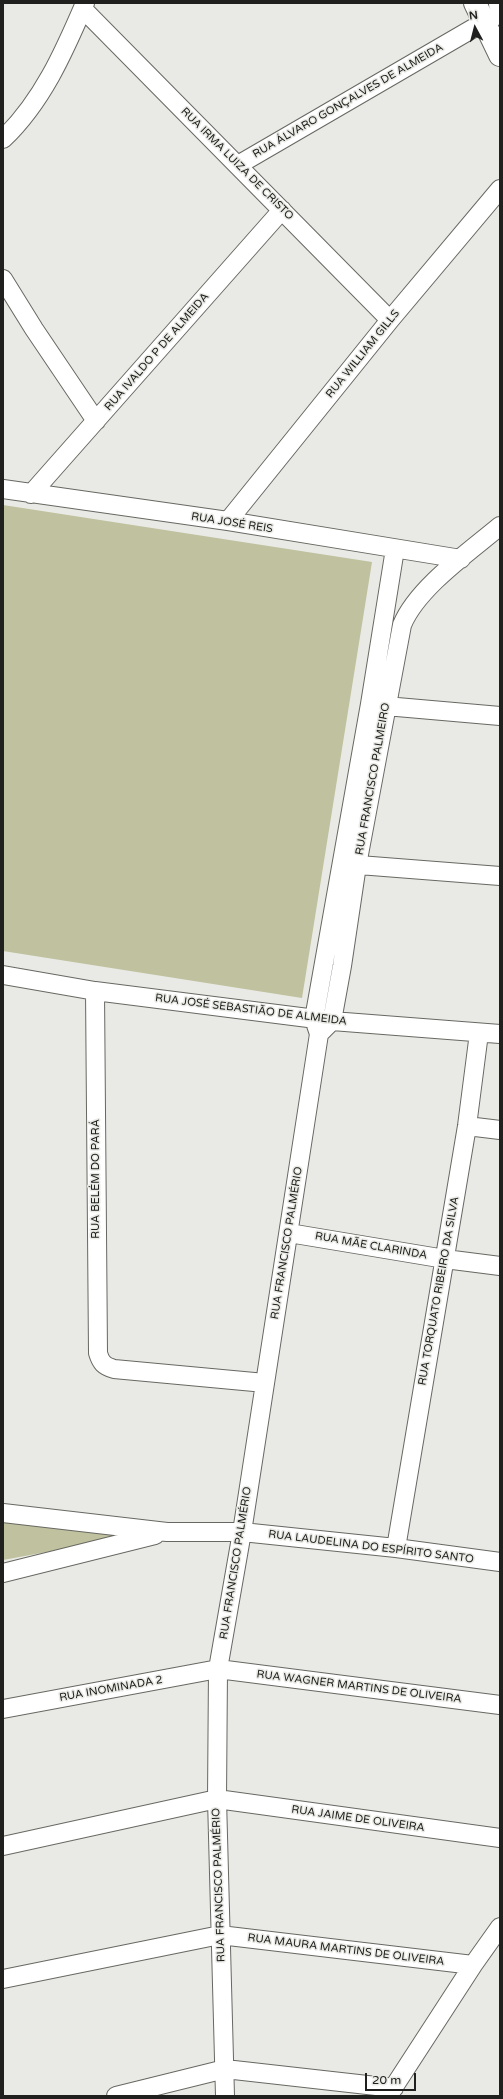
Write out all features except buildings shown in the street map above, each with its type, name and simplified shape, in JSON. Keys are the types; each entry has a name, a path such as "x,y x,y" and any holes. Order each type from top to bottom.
{"street":[{"path":"3,139 37,100 59,60 84,6"},
{"name":"RUA IRMA LUIZA DE CRISTO","path":"84,6 390,320"},
{"path":"486,13 500,55"},
{"name":"RUA ÁLVARO GONÇALVES DE ALMEIDA","path":"238,165 486,13"},
{"name":"RUA WILLIAM GILLS","path":"228,522 390,320 500,189"},
{"name":"RUA IVALDO P DE ALMEIDA","path":"31,494 282,210"},
{"path":"3,279 34,329 96,421"},
{"name":"RUA JOSÉ REIS","path":"3,489 228,522 461,559"},
{"name":"RUA FRANCISCO PALMEIRO","path":"378,706 407,614 430,586 500,526"},
{"name":"RUA FRANCISCO PALMEIRO","path":"316,1026 349,865 378,706 385,608 395,549"},
{"path":"385,608 407,614"},
{"path":"378,706 500,716"},
{"path":"349,865 500,876"},
{"name":"RUA FRANCISCO PALMEIRO","path":"332,1021 342,966 349,865"},
{"name":"RUA JOSÉ SEBASTIÃO DE ALMEIDA","path":"3,975 316,1026 332,1021 500,1034"},
{"name":"RUA BELÉM DO PARÁ","path":"95,991 98,1353 105,1366 114,1369 265,1383"},
{"name":"RUA FRANCISCO PALMÉRIO","path":"225,2096 217,1799 218,1669 242,1532 289,1233 316,1026"},
{"name":"RUA TORQUATO RIBEIRO DA SILVA","path":"396,1548 467,1126 479,1033"},
{"path":"467,1126 500,1130"},
{"name":"RUA MÃE CLARINDA","path":"289,1233 445,1259 500,1266"},
{"path":"3,1514 167,1532"},
{"path":"3,1573 167,1532"},
{"name":"RUA LAUDELINA DO ESPÍRITO SANTO","path":"167,1532 242,1532 396,1548 500,1562"},
{"name":"RUA WAGNER MARTINS DE OLIVEIRA","path":"218,1669 500,1704"},
{"name":"RUA INOMINADA 2","path":"3,1709 218,1669"},
{"path":"3,1846 217,1799"},
{"name":"RUA JAIME DE OLIVEIRA","path":"217,1799 500,1838"},
{"path":"116,2096 225,2069 391,2092 473,1965 500,1927"},
{"name":"RUA MAURA MARTINS DE OLIVEIRA","path":"3,1979 220,1935 473,1965"}],"green space":[{"path":"3,505 372,562 302,998 3,951"},
{"path":"3,1521 134,1532 123,1538 3,1560"}]}
